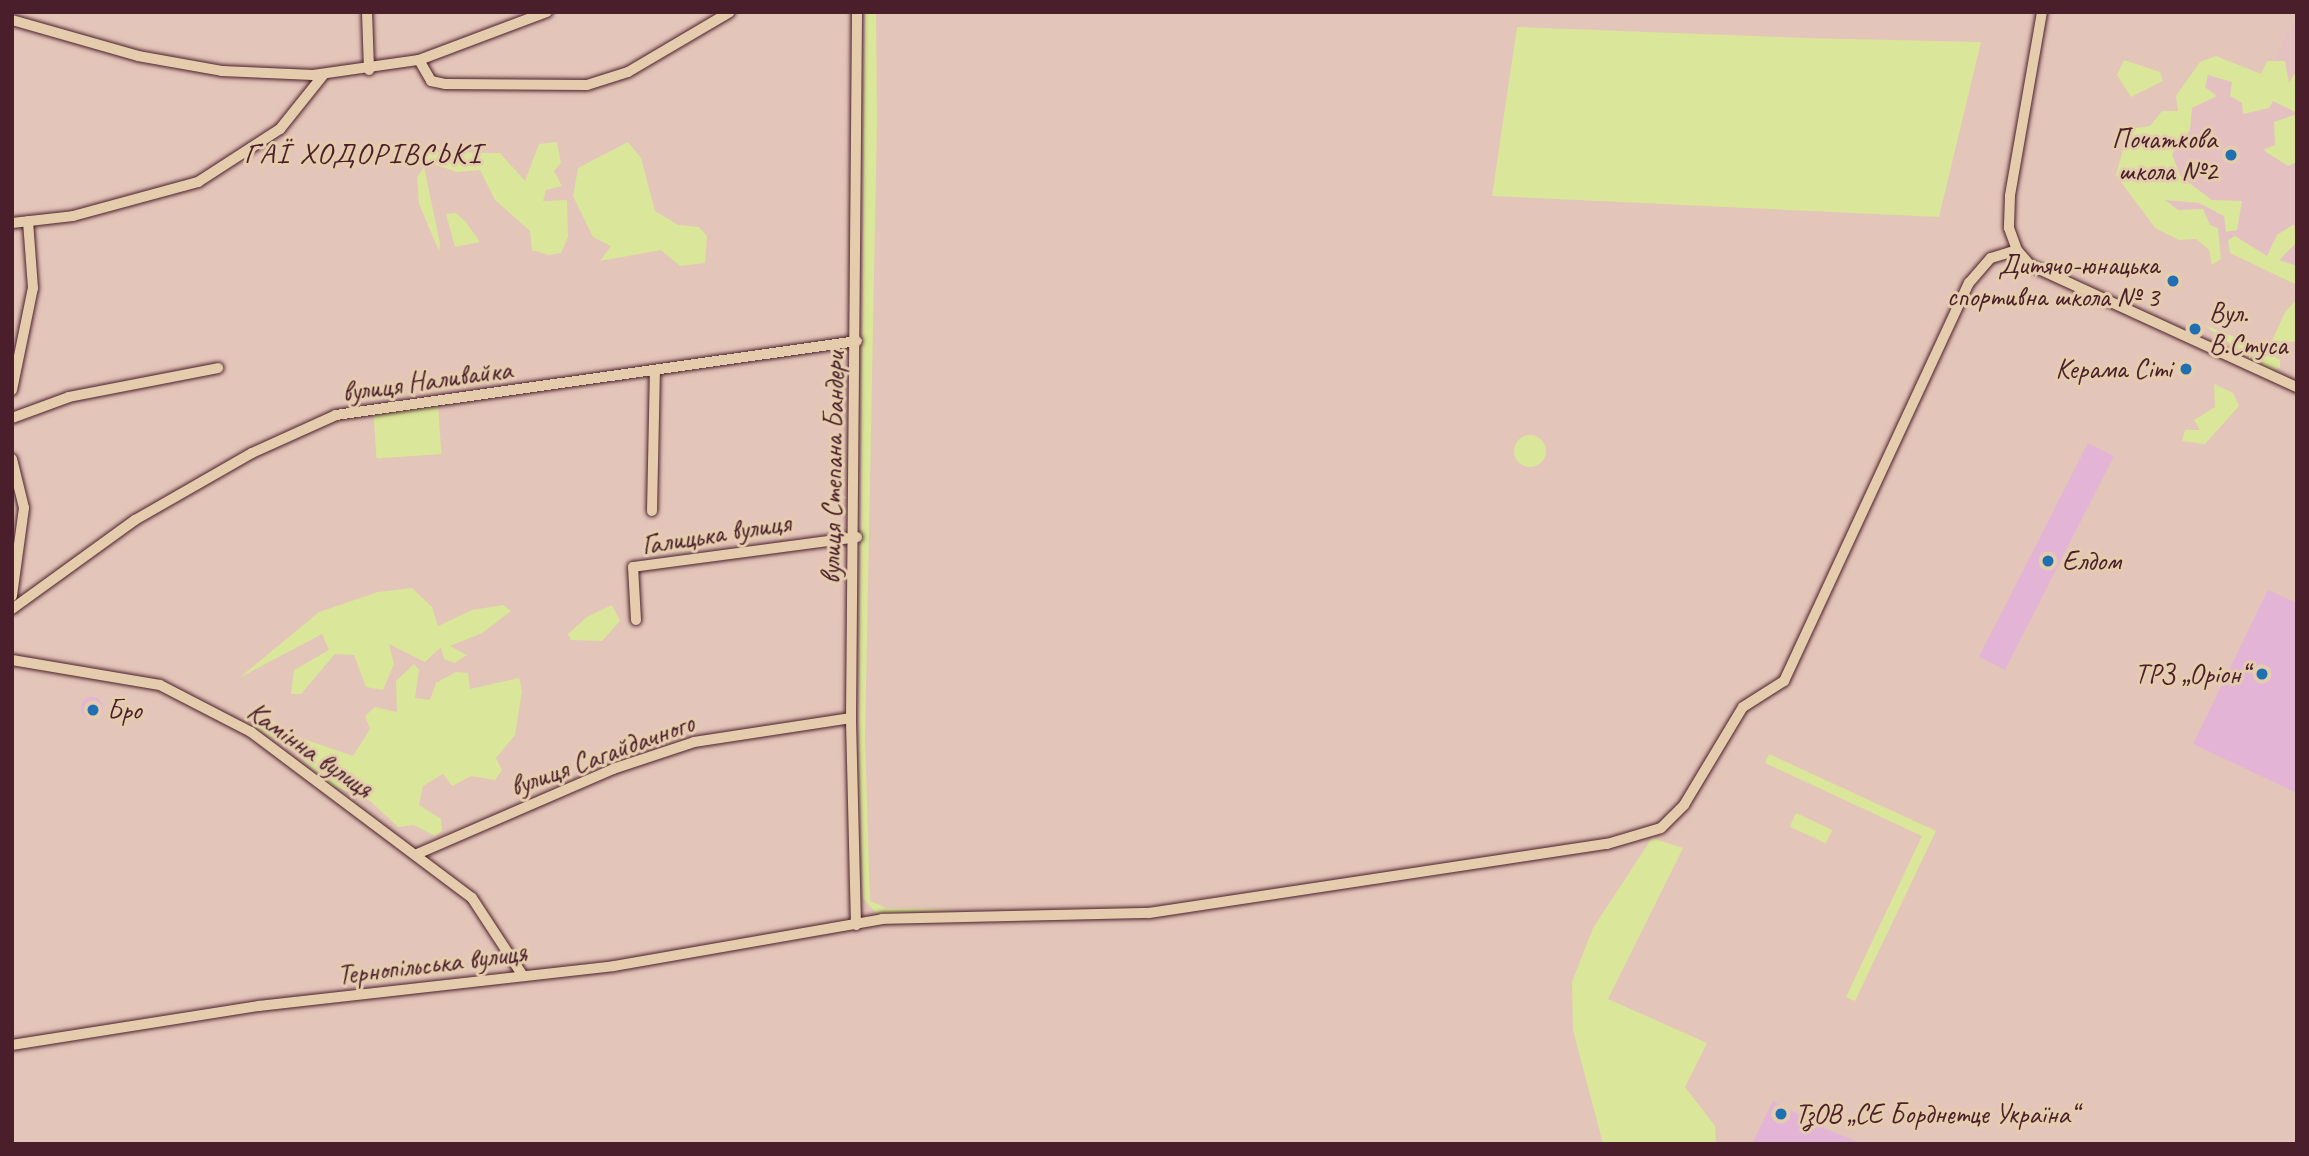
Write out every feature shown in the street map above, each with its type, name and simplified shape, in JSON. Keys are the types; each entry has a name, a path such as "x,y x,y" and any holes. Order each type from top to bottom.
{"street":[{"path":"367,12 369,70"},
{"path":"12,20 222,71 324,74 369,70 419,60 547,12"},
{"path":"419,60 431,81 444,84 587,85 628,72 730,12"},
{"name":"вулиця Степана Бандери","path":"856,925 851,718 857,537 857,12"},
{"path":"2042,12 2010,196 2009,228 2017,250 2030,265 2297,387"},
{"path":"12,223 152,198 198,182 280,129 324,74"},
{"path":"12,390 33,288 28,221"},
{"name":"Тернопільська вулиця","path":"12,1045 259,1006 523,976 856,925 1149,912 1607,844 1661,828 1684,805 1743,708 1784,681 1969,284 1991,258 2017,250"},
{"name":"вулиця Наливайка","path":"12,609 66,564 135,520 252,453 336,415 857,341"},
{"path":"12,418 69,397 218,368"},
{"path":"652,510 655,370"},
{"path":"12,459 24,509 12,596"},
{"name":"Галицька вулиця","path":"636,620 633,567 857,537"},
{"name":"Камінна вулиця","path":"12,660 190,695 417,854 483,909 523,976"},
{"name":"вулиця Сагайдачного","path":"417,854 613,769 694,743 851,718"}],"shaded area":[{"path":"2297,14 2297,77 2272,65"},
{"name":"Початкова школа №2","path":"2207,63 2297,104 2297,275 2142,205"}],"green space":[{"path":"865,12 876,12 877,121 865,740 870,901 886,908 956,909 877,914 863,898 859,760"},
{"path":"1517,27 1981,42 1939,217 1492,196"},
{"path":"2216,56 2261,74 2267,61 2285,61 2289,83 2297,70 2297,113 2273,101 2269,108 2243,114 2242,103 2230,96 2232,82 2208,75 2205,87 2217,96 2192,108 2190,130 2172,154 2180,176 2212,200 2242,201 2237,230 2226,232 2224,216 2199,203 2165,200 2178,210 2203,209 2210,225 2218,228 2221,259 2212,265 2209,250 2196,239 2179,240 2155,228 2116,175 2129,129 2150,126 2162,111 2178,111 2176,96 2200,62"},
{"path":"2124,60 2160,72 2163,81 2131,97 2117,75"},
{"path":"2297,114 2297,162 2288,166 2263,150 2275,145 2274,122"},
{"path":"557,142 561,163 554,171 562,186 546,190 543,201 567,200 568,237 561,253 549,255 532,250 530,231 495,200 480,170 457,172 425,161 421,152 500,153 525,181 539,144"},
{"path":"628,142 641,158 655,211 678,225 699,227 707,236 705,263 680,266 661,250 600,261 611,246 593,237 573,196 578,168"},
{"path":"424,167 440,243 439,251 419,204 417,177"},
{"path":"456,213 480,242 455,247 446,214"},
{"path":"2294,224 2297,242 2279,260 2297,266 2297,285 2230,253 2228,240 2235,236 2267,256 2277,235"},
{"path":"2297,299 2297,342 2272,341 2285,312"},
{"path":"2204,325 2258,346 2280,360 2280,368 2269,371"},
{"path":"2214,384 2233,393 2239,406 2205,444 2182,441 2185,430 2200,430 2194,420 2215,407"},
{"path":"438,405 441,454 377,458 373,410"},
{"path":"1530,435 1541,440 1546,451 1541,462 1530,467 1519,462 1514,451 1519,440"},
{"path":"412,588 432,607 438,626 472,610 503,605 511,611 482,633 450,646 467,655 455,663 444,659 441,647 425,662 389,644 394,664 383,690 366,687 354,655 335,654 301,694 291,694 294,670 329,650 322,634 239,678 319,612 378,592"},
{"path":"612,605 620,621 602,641 571,640 568,634 587,617"},
{"path":"414,664 419,670 415,698 430,700 436,683 456,672 468,673 470,689 519,678 522,691 515,735 496,758 502,770 495,780 471,776 452,786 443,774 423,786 419,805 441,819 442,831 435,836 414,825 398,827 370,801 329,784 293,750 253,727 266,715 289,734 353,756 370,729 365,716 375,707 397,712 396,681"},
{"path":"1769,754 1936,831 1855,1001 1846,997 1922,836 1765,763"},
{"path":"1796,813 1832,830 1826,843 1790,827"},
{"path":"1652,838 1683,848 1608,999 1707,1043 1685,1087 1715,1126 1716,1144 1603,1144 1573,1030 1572,982 1593,928"}],"building":[{"name":"Елдом","path":"2088,443 2114,456 2005,670 1979,657"},
{"name":"ТРЗ „Оріон“","path":"2268,590 2297,603 2297,793 2193,744"},
{"name":"Бро","path":"92,697 100,700 103,708 100,716 92,719 84,716 81,708 84,700"},
{"name":"ТзОВ „СЕ Борднетце Україна“","path":"1773,1101 1826,1129 1863,1144 1752,1144"}],"place":[{"name":"Початкова школа №2","path":"2231,155"},
{"name":"Дитячо-юнацька спортивна школа № 3","path":"2173,281"},
{"name":"Вул. В.Стуса","path":"2195,329"},
{"name":"Керама Сіті","path":"2186,369"},
{"name":"Елдом","path":"2048,561"},
{"name":"ТРЗ „Оріон“","path":"2262,674"},
{"name":"Бро","path":"93,710"},
{"name":"ТзОВ „СЕ Борднетце Україна“","path":"1781,1114"}],"district":[{"name":"ГАЇ ХОДОРІВСЬКІ","path":"363,153"}]}
